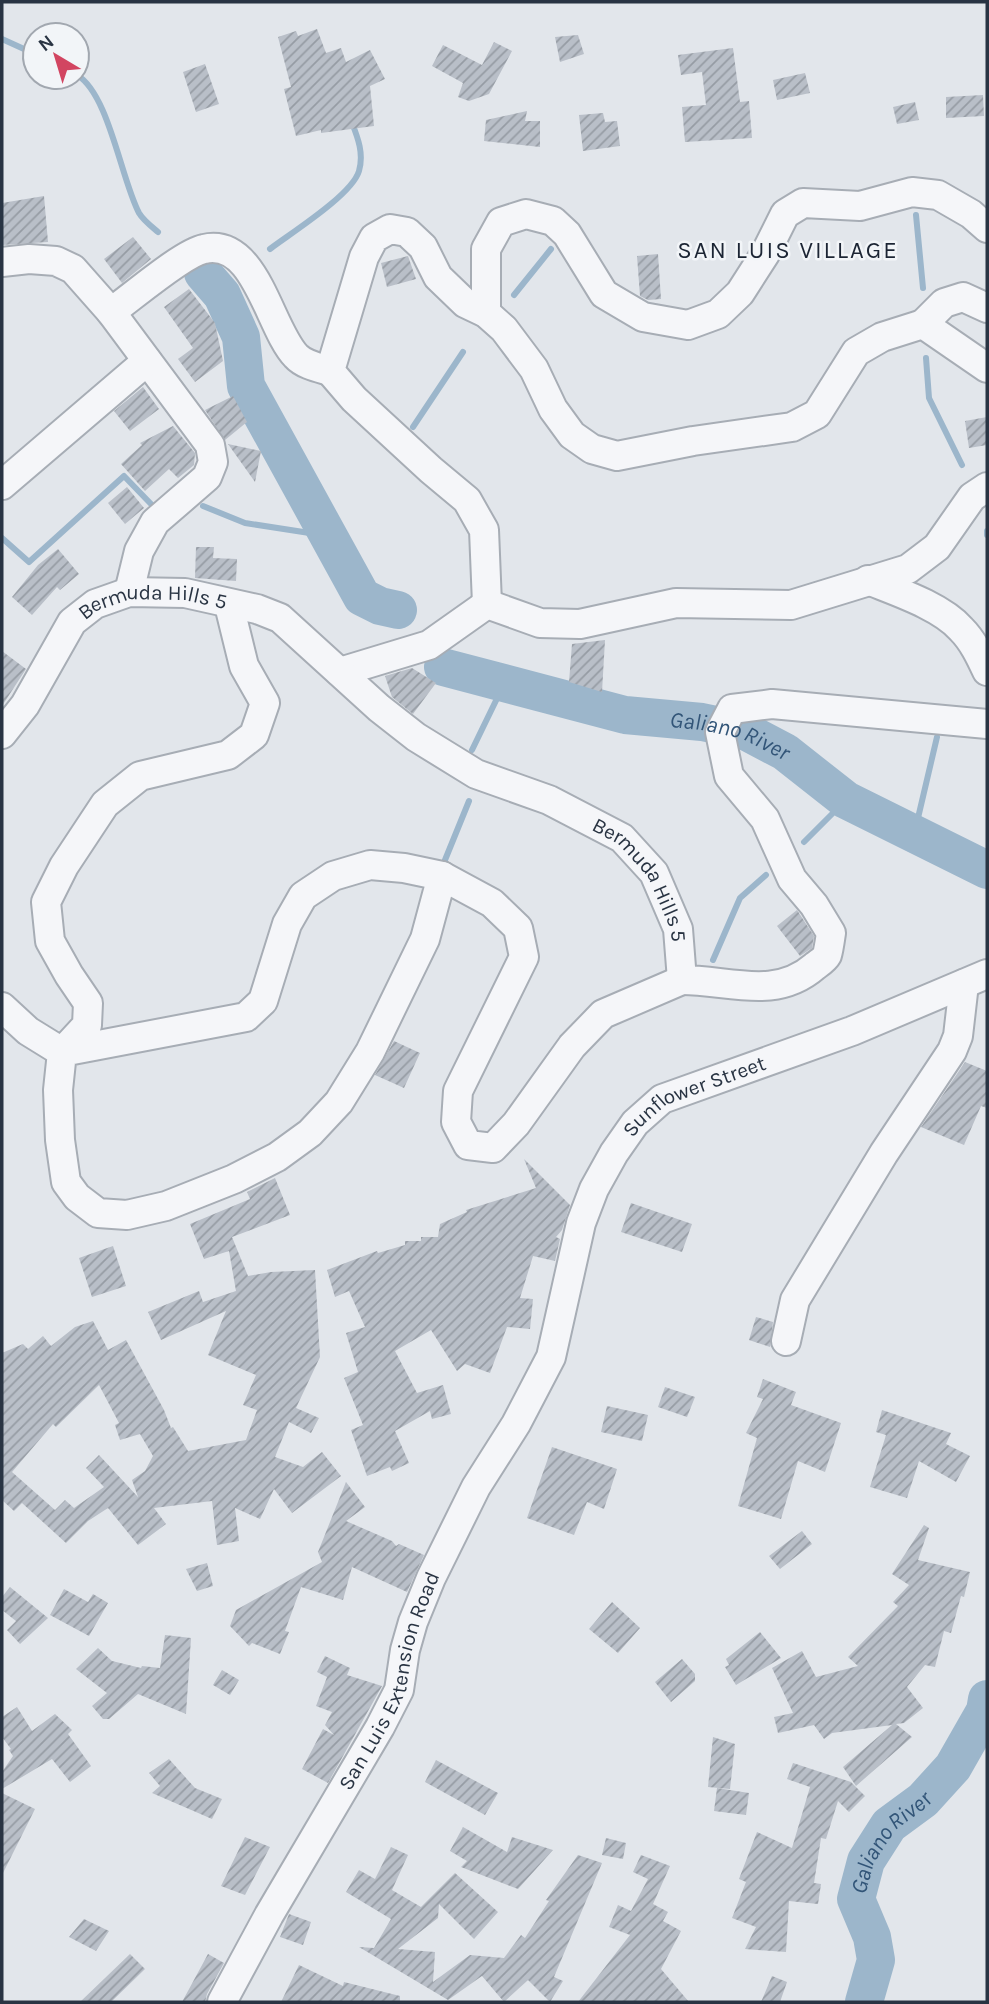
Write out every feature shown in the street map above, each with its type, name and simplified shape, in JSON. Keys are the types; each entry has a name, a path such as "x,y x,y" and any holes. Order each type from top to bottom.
{"street":[{"path":"486,313 486,249 501,222 526,214 552,221 567,234 604,294 643,317 688,325 718,314 740,293 765,254 785,214 803,204 860,206 912,192 938,195 971,214 987,228"},
{"path":"330,370 364,257 374,238 390,229 407,232 422,247 438,277 465,303 486,313 505,329 534,369 553,409 572,435 592,449 617,456 694,441 792,427 817,414 856,352 882,337 923,324 944,303 964,297 987,308"},
{"path":"111,313 188,256 204,249 224,248 238,257 255,278 282,337 297,359 330,370 354,399 467,500 484,530 487,604"},
{"path":"2,262 56,261 73,270 111,313 209,445 213,462 207,477 155,522 139,551 129,592"},
{"path":"923,324 987,368"},
{"path":"2,485 147,361"},
{"path":"487,604 540,623 580,624 676,603 791,605 908,569 937,547 972,497 987,487"},
{"path":"867,580 922,602 960,626 976,648 987,671"},
{"name":"Bermuda Hills 5","path":"2,734 25,705 72,622 95,604 129,592 184,593 257,609 280,618 379,708 416,737 476,774 549,800 622,838 654,873 678,929 682,980 769,988 806,974 826,956 831,933 814,905 792,879 765,818 729,776 726,720 772,704 987,724"},
{"path":"340,672 429,645 487,604"},
{"path":"229,605 244,666 265,703 254,735 228,755 140,776 105,804 64,866 46,902 50,940 88,1003 86,1025 62,1052 58,1090 60,1140 66,1182 77,1198 98,1213 127,1215 166,1206 234,1179 277,1157 310,1133 339,1102 370,1052 425,939 442,876"},
{"path":"2,1007 28,1031 62,1052 246,1017 262,1001 287,924 303,896 333,876 370,865 404,868 442,876 492,903 518,928 524,957 457,1091 456,1122 468,1145 493,1148 516,1124 572,1046 603,1014 682,980"},
{"path":"786,1341 795,1300 884,1153 951,1051 979,978"},
{"name":"Sunflower Street","path":"551,1357 581,1223 594,1189 614,1153 647,1110 662,1099 820,1043 979,978"},
{"name":"San Luis Extension Road","path":"222,2002 399,1690 405,1650 413,1622 452,1532 533,1395 551,1357"}],"building":[{"path":"317,29 326,53 341,48 346,62 370,50 385,79 370,86 374,126 321,133 321,130 296,136 284,89 291,87 278,37 296,31 298,36"},
{"path":"578,35 584,54 560,62 555,37"},
{"path":"494,42 512,51 489,94 469,101 458,97 463,83 432,66 443,45 482,65"},
{"path":"733,48 740,102 749,101 752,138 685,142 682,107 706,105 702,72 681,75 678,55"},
{"path":"205,64 219,104 196,112 183,72"},
{"path":"805,73 810,93 777,100 773,80"},
{"path":"983,95 984,116 946,118 946,97"},
{"path":"915,102 919,120 897,124 893,107"},
{"path":"527,111 525,121 540,121 540,147 484,141 486,120"},
{"path":"603,113 605,122 617,121 620,146 583,151 579,115"},
{"path":"44,196 48,242 2,245 2,203"},
{"path":"133,237 151,259 122,283 104,259"},
{"path":"658,254 661,299 648,300 640,296 637,256"},
{"path":"408,256 416,279 387,287 381,263"},
{"path":"189,289 215,323 223,361 195,382 178,359 193,348 164,307"},
{"path":"143,387 159,409 130,431 114,411"},
{"path":"233,396 247,422 225,440 205,410"},
{"path":"987,417 987,445 969,448 965,421"},
{"path":"173,426 195,453 194,465 178,478 169,469 145,491 121,464 142,445 140,443"},
{"path":"228,444 261,451 255,482"},
{"path":"127,487 144,508 125,524 108,503"},
{"path":"196,547 214,547 213,558 237,559 236,581 195,578"},
{"path":"58,549 79,574 60,590 57,587 32,615 12,597 38,565"},
{"path":"605,640 602,692 569,682 572,644"},
{"path":"2,651 26,669 2,706"},
{"path":"412,668 436,683 413,714 392,697 385,676"},
{"path":"797,910 814,936 812,948 800,956 777,926"},
{"path":"394,1041 420,1053 404,1088 375,1075"},
{"path":"965,1062 987,1071 987,1108 981,1106 964,1145 921,1127"},
{"path":"524,1159 570,1205 562,1230 556,1237 560,1239 555,1261 533,1256 520,1298 533,1299 530,1329 507,1327 490,1373 465,1364 457,1371 431,1330 395,1351 417,1393 443,1385 451,1414 432,1419 430,1411 395,1431 409,1463 392,1471 390,1467 367,1476 351,1430 363,1425 344,1378 358,1372 346,1333 365,1327 349,1291 335,1297 327,1270 377,1251 378,1253 405,1245 405,1241 438,1237 440,1224 467,1212 466,1210 536,1188"},
{"path":"275,1178 290,1215 232,1237 248,1276 315,1270 320,1357 296,1408 319,1418 311,1433 289,1422 275,1457 303,1467 322,1452 341,1476 292,1513 274,1489 260,1519 235,1508 239,1541 217,1545 212,1501 154,1508 166,1524 138,1545 108,1508 88,1521 66,1543 22,1503 14,1511 2,1500 2,1353 23,1344 28,1349 43,1336 51,1346 75,1327 93,1321 108,1350 126,1340 171,1428 173,1427 188,1451 246,1440 257,1410 243,1405 256,1375 208,1355 226,1311 161,1340 148,1312 199,1291 203,1302 236,1291 229,1251 204,1259 190,1224 250,1199 247,1192","holes":["99,1385 119,1423 115,1425 120,1440 140,1434 153,1456 145,1471 132,1480 138,1497 99,1455 86,1468 104,1487 74,1508 65,1500 55,1510 12,1472 53,1424 56,1427"]},
{"path":"631,1203 692,1224 682,1252 621,1232"},
{"path":"113,1246 126,1286 92,1297 79,1258"},
{"path":"756,1317 773,1322 770,1347 749,1340"},
{"path":"763,1379 796,1392 791,1405 841,1423 825,1472 798,1461 781,1519 738,1506 757,1438 746,1433 763,1399 757,1397"},
{"path":"665,1387 695,1397 687,1417 658,1407"},
{"path":"607,1406 648,1415 642,1441 601,1432"},
{"path":"882,1410 951,1433 946,1444 970,1456 956,1482 919,1461 907,1498 870,1487 886,1435 876,1432"},
{"path":"552,1447 617,1469 604,1509 587,1502 574,1535 527,1518"},
{"path":"346,1482 365,1507 346,1521 392,1541 396,1546 399,1544 424,1555 407,1592 352,1567 343,1600 301,1587 285,1631 289,1632 280,1654 252,1643 249,1646 230,1626 236,1610 322,1562 318,1552"},
{"path":"924,1525 929,1528 918,1560 970,1572 964,1597 961,1596 951,1633 944,1631 935,1667 925,1665 907,1687 923,1708 904,1723 896,1724 912,1737 856,1786 843,1767 892,1725 832,1733 824,1739 814,1725 778,1733 774,1717 793,1713 772,1668 802,1651 816,1677 858,1666 848,1657 898,1606 893,1602 909,1585 892,1574"},
{"path":"802,1531 812,1544 780,1569 769,1556"},
{"path":"207,1563 213,1586 197,1591 186,1569"},
{"path":"10,1587 48,1618 20,1644 7,1630 16,1621 2,1610 2,1597"},
{"path":"64,1589 88,1602 93,1594 108,1603 89,1636 50,1615"},
{"path":"612,1602 640,1628 618,1653 589,1629"},
{"path":"760,1632 781,1658 736,1685 725,1667 729,1665 726,1659"},
{"path":"165,1635 191,1638 186,1714 138,1694 109,1719 103,1719 92,1706 107,1693 76,1669 98,1648 112,1661 141,1668 160,1668"},
{"path":"325,1656 350,1668 347,1675 382,1686 328,1783 302,1769 323,1729 334,1735 325,1725 332,1712 316,1706 327,1677 317,1672"},
{"path":"682,1659 695,1674 695,1681 671,1702 655,1682"},
{"path":"222,1670 239,1680 230,1695 213,1685"},
{"path":"17,1707 32,1731 55,1714 72,1730 68,1734 91,1766 70,1782 52,1759 2,1789 2,1772 13,1756 2,1737 2,1717"},
{"path":"713,1737 735,1744 730,1789 708,1787"},
{"path":"169,1759 195,1788 222,1799 212,1819 152,1793 160,1786 149,1773"},
{"path":"436,1760 498,1793 485,1815 425,1782"},
{"path":"793,1763 851,1782 865,1796 849,1812 838,1801 826,1839 821,1838 814,1883 821,1884 818,1904 789,1901 786,1952 745,1949 756,1927 732,1918 746,1882 739,1879 757,1832 792,1848 810,1787 787,1779"},
{"path":"717,1788 749,1793 746,1815 714,1811"},
{"path":"2,1793 35,1809 2,1875"},
{"path":"463,1827 507,1852 512,1837 553,1850 518,1889 461,1867 467,1861 450,1851"},
{"path":"245,1837 270,1847 245,1895 221,1886"},
{"path":"606,1838 626,1843 623,1859 602,1855"},
{"path":"391,1847 408,1855 392,1890 421,1907 455,1873 498,1912 474,1939 439,1904 438,1918 398,1949 435,1952 433,1982 470,1955 504,1958 521,1935 525,1938 549,1901 546,1900 578,1855 602,1863 554,1977 563,1981 550,2002 528,1980 504,2002 482,1976 448,2000 359,1947 374,1948 391,1919 346,1892 359,1870 375,1879"},
{"path":"641,1855 670,1866 653,1904 668,1912 663,1921 681,1931 661,1969 689,2002 578,2002 630,1935 609,1927 618,1905 631,1911 648,1879 633,1872"},
{"path":"289,1914 311,1922 303,1945 280,1937"},
{"path":"84,1919 109,1931 96,1951 69,1937"},
{"path":"130,1954 145,1969 111,2002 80,2002"},
{"path":"208,1954 224,1963 205,2002 182,2002"},
{"path":"299,1965 343,1986 344,1982 400,1996 400,2002 281,2002"},
{"path":"772,1976 787,1982 780,2002 761,2002"}],"waterway":[{"path":"2,39 21,48"},
{"path":"91,90 106,118 139,213 158,232"},
{"path":"270,249 306,224 354,181 359,171 361,152 352,123"},
{"path":"916,215 923,288"},
{"path":"514,295 551,249"},
{"name":"Galiano River","path":"203,273 222,295 241,337 246,386 362,597 380,606 398,610"},
{"path":"413,427 463,352"},
{"path":"926,358 929,398 962,465"},
{"path":"2,538 29,562 124,476 151,504"},
{"path":"203,506 245,523 329,536"},
{"name":"Galiano River","path":"443,667 625,715 702,722 745,731 785,752 846,800 987,870"},
{"path":"472,750 505,682"},
{"path":"914,835 937,737"},
{"path":"804,842 846,800"},
{"path":"445,860 469,801"},
{"path":"713,960 740,898 766,875"},
{"name":"Galiano River","path":"864,2002 876,1960 872,1937 856,1899 866,1861 889,1825 923,1800 953,1767 985,1711 987,1699"}],"district":[{"name":"SAN LUIS VILLAGE","path":"788,250"}]}
